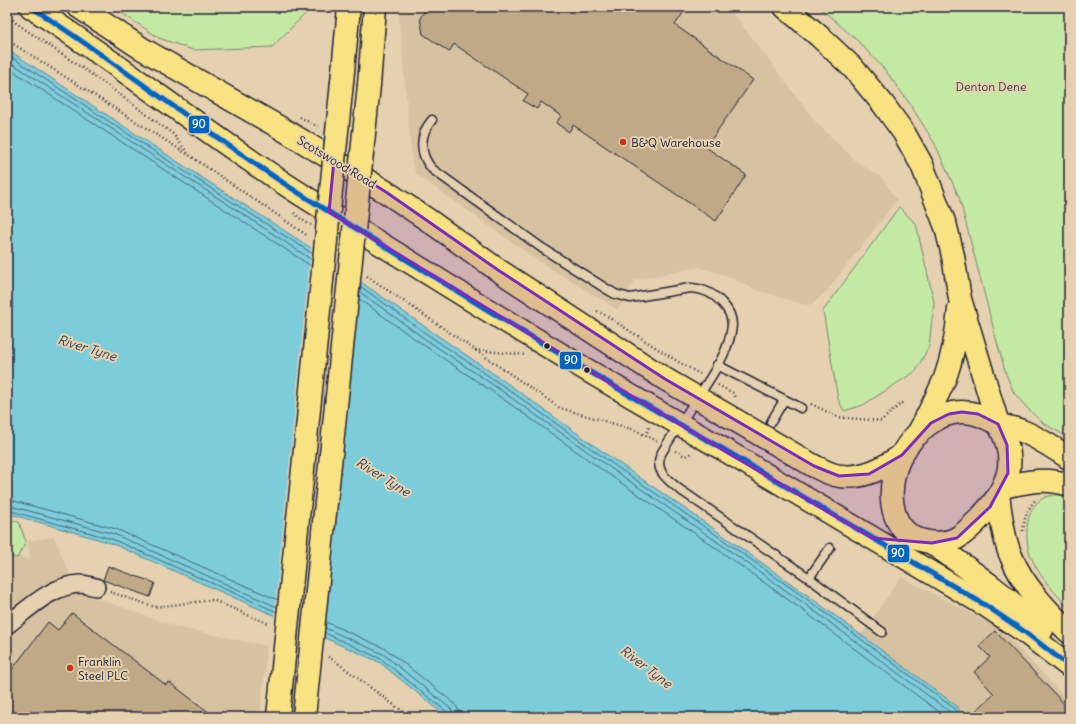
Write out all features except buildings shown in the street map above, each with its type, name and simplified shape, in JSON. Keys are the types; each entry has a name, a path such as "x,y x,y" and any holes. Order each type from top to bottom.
{"main road":[{"path":"31,7 77,37 288,186 520,330 990,608 1025,632 1069,666"},
{"name":"Scotswood Road","path":"79,7 141,48 284,130 386,192 498,270 665,379 814,466 839,476 869,474 889,464 902,454"},
{"path":"278,717 349,7"},
{"path":"304,717 375,7"},
{"path":"785,7 853,68 883,104 904,134 922,165 946,227 953,256 960,299 998,424 1005,438 1008,453 1008,473 1000,491 990,506 963,534 952,540 905,542 872,538"},
{"path":"918,434 936,398 950,363 957,333 960,299"},
{"path":"1069,458 1020,430 998,424 978,414 966,412 955,413 930,423 918,434 902,454 892,488 893,510 896,518 904,530 910,535 926,541 974,572 1020,610 1059,648 1069,661"},
{"path":"1000,491 1040,480 1048,480 1069,485"},
{"path":"1000,491 1001,516 1010,555 1022,578 1047,610 1069,632"}],"street":[{"path":"7,625 50,593 65,587 81,584 96,587"}],"lane":[{"path":"432,120 427,126 423,136 422,148 426,162 432,169 542,248 604,288 615,294 630,298 690,288 699,289 709,292 726,307 730,314 732,324 730,338 717,365 660,459 659,467 667,478 679,489 809,578 882,632"},
{"path":"717,365 801,408"},
{"path":"771,422 784,400"},
{"path":"809,578 830,548"}],"path":[{"path":"7,14 16,23 39,38"},
{"path":"7,40 189,155"},
{"path":"801,408 811,404 838,417 881,421 903,402"},
{"path":"1023,537 1026,515 1037,498"},
{"path":"96,587 155,607 213,600 276,628"},
{"path":"322,653 410,717"}],"highlighted area":[{"path":"334,160 386,192 498,270 665,379 814,466 839,476 869,474 902,455 931,423 949,414 962,412 978,414 998,424 1007,445 1008,473 990,507 957,538 932,543 872,538 613,385 329,212"}],"shaded area":[{"name":"B&Q Warehouse","path":"398,7 723,7 736,17 816,122 857,162 882,178 897,200 827,291 812,304 805,305 756,290 727,276 699,267 635,280 618,310 537,260 416,174 412,162"},
{"path":"54,537 77,591 177,627 267,646 260,717 7,717 7,552 30,560 28,541"},
{"path":"901,577 998,627 1069,702 1069,717 962,717 958,707 861,635"}],"green space":[{"path":"113,7 309,7 305,14 272,47 193,50 159,38"},
{"name":"Denton Dene","path":"819,7 1069,7 1069,438 1043,423 1014,393 1006,374 997,342 959,197 935,144 910,104 885,70 858,41"},
{"path":"899,207 916,224 934,302 929,346 916,371 863,405 844,411 838,399 823,311"},
{"path":"1062,495 1069,497 1069,609 1039,573 1032,559 1027,542 1030,514 1035,506 1041,500 1049,496"},
{"path":"7,519 19,522 26,542 17,558 7,555"}],"water":[{"name":"River Tyne","path":"7,49 302,242 504,381 810,597 958,707 962,717 447,717 379,662 111,543 7,513"}],"pier":[{"path":"311,246 361,280 324,640 274,617"}],"transit line":[{"name":"90","path":"31,7 304,196 570,360 985,605 1025,632 1069,666"}],"place":[{"name":"B&Q Warehouse","path":"623,142"},
{"name":"Franklin Steel PLC","path":"70,668"}]}
